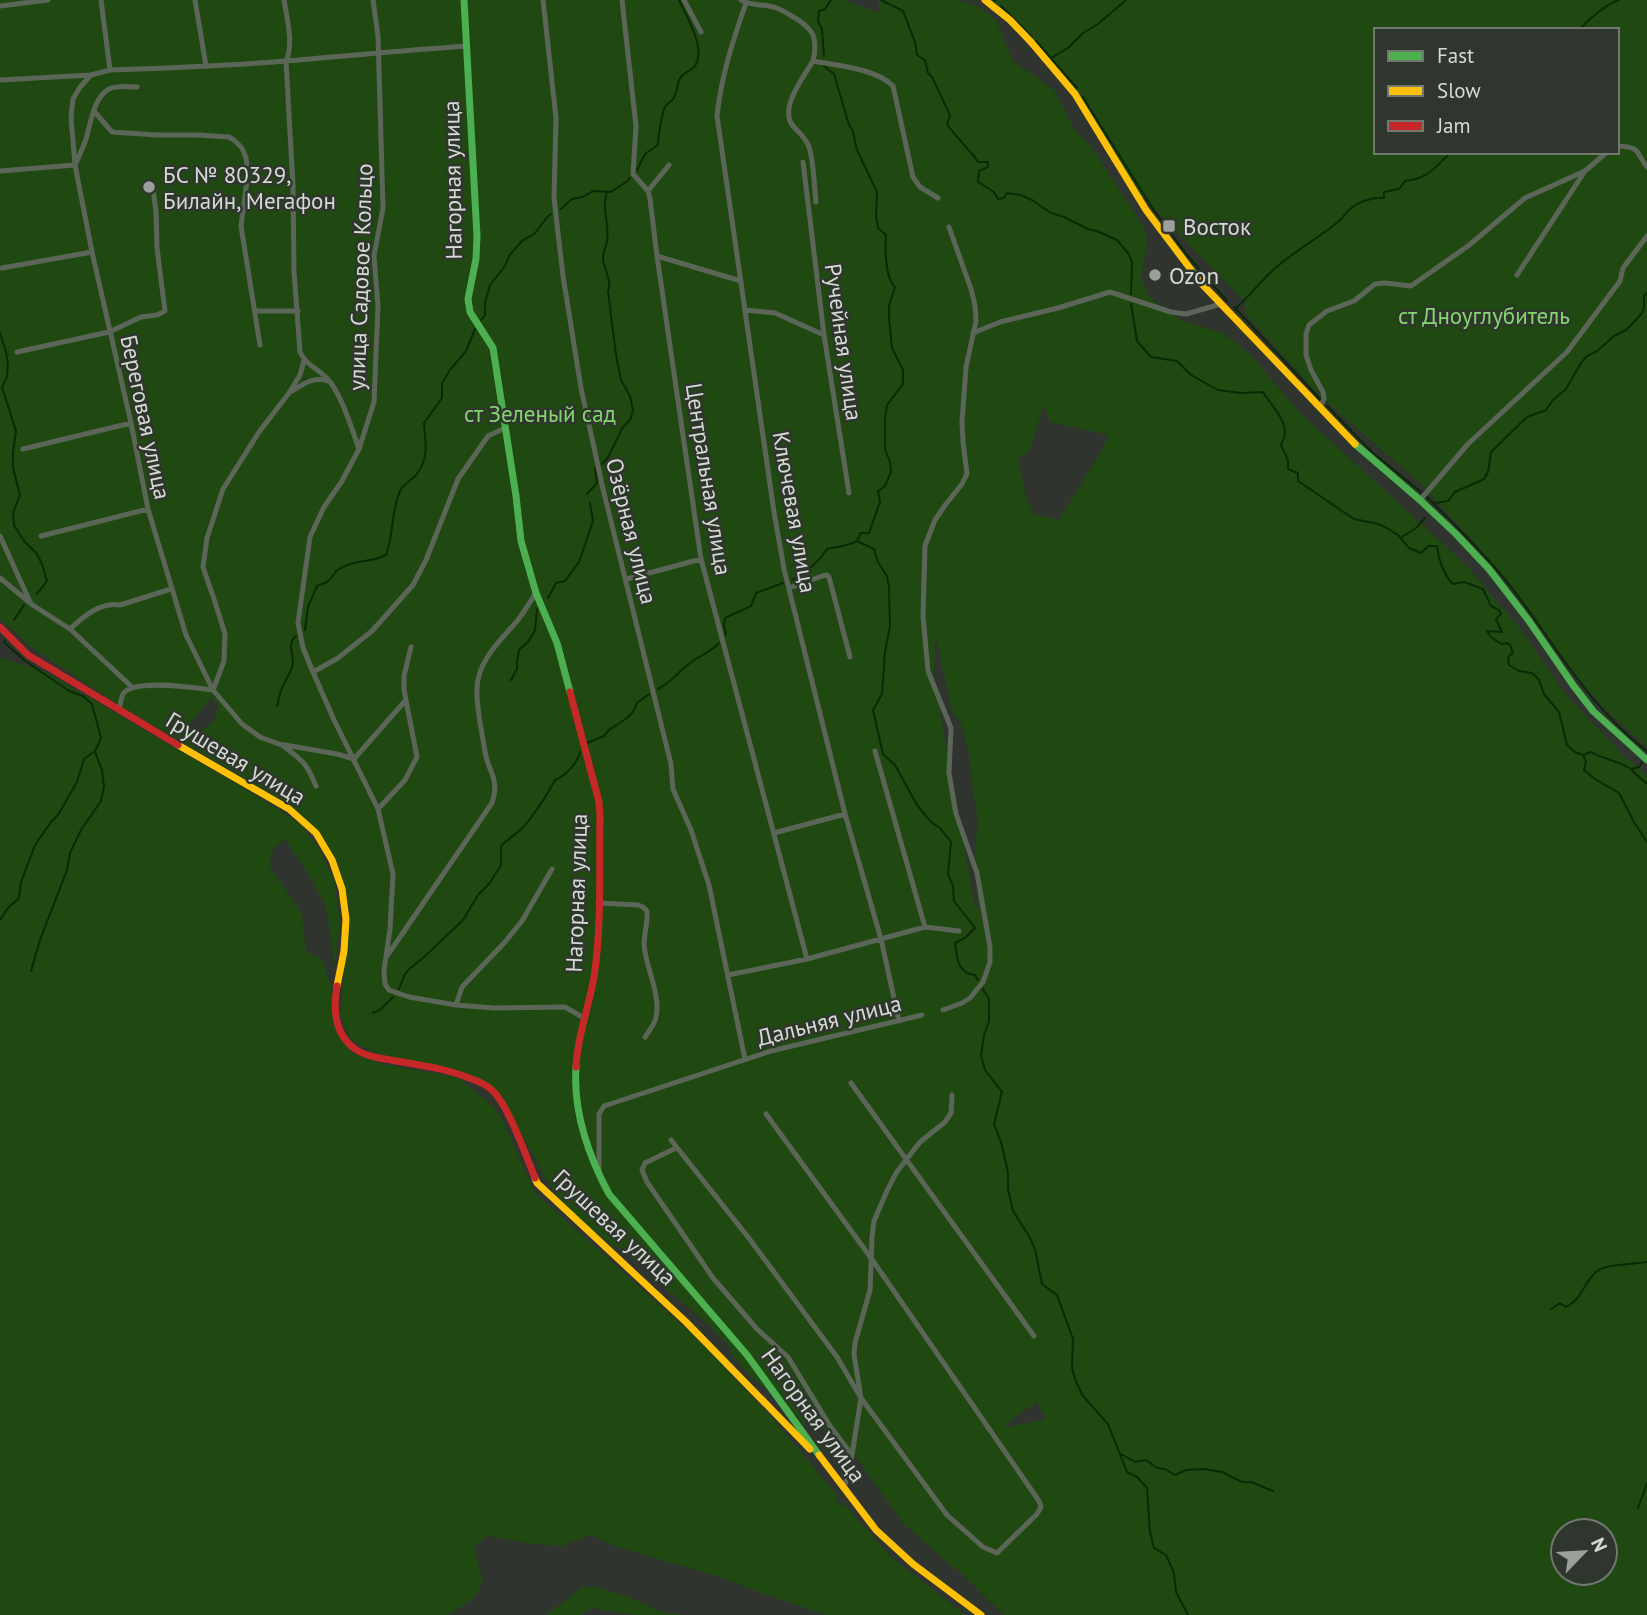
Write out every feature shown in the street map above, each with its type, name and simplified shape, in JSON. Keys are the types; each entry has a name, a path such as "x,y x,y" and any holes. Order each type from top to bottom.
{"street":[{"path":"0,6 48,0"},
{"path":"101,0 110,70"},
{"path":"195,0 206,66"},
{"path":"285,0 290,47 286,61 293,186 294,271 300,352 304,360 331,383 359,449"},
{"name":"улица Садовое Кольцо","path":"373,0 378,36 383,208 374,256 378,306 374,401 359,449 324,507 310,537 298,623 303,648 334,720 378,809 393,874 384,977 389,990 409,997 456,1005 494,1008 565,1007 584,1018"},
{"name":"Нагорная улица","path":"464,0 477,236 476,259 468,299 470,312 493,348 521,541 536,593 557,643 600,816 595,967 576,1062 576,1098 583,1129 599,1177 609,1194 747,1355 823,1462 876,1530 913,1564 981,1615"},
{"name":"Озёрная улица","path":"543,0 556,118 554,198 581,388 603,489 671,764 673,789 702,864 745,1059"},
{"name":"Центральная улица","path":"622,0 636,126 633,174 648,191 650,199 701,559 807,959"},
{"path":"684,0 701,32"},
{"path":"985,0 1010,20 1075,94 1146,209 1202,283 1363,452 1420,500 1489,569 1593,711 1647,760"},
{"path":"995,8 1000,0"},
{"path":"744,2 772,6 801,21 810,29 817,47 813,61 796,89 788,109 790,122 803,135 810,149 816,202"},
{"name":"Ключевая улица","path":"744,2 733,39 717,116 774,512 789,588 845,814 881,939 899,1021"},
{"path":"0,80 467,46"},
{"path":"813,61 856,69 886,79 892,86 913,177 920,187 938,198"},
{"name":"Береговая улица","path":"91,75 76,92 72,107 75,165 148,509 186,635 213,690 242,724 260,737 279,744 354,759"},
{"path":"0,171 75,165 100,97 107,90 117,87 137,87"},
{"path":"94,111 112,132 229,137 239,144 246,158 248,173 241,226 260,345"},
{"path":"1619,146 1634,148 1647,167"},
{"path":"1517,275 1585,171 1605,154"},
{"name":"Ручейная улица","path":"803,162 824,335 849,493"},
{"path":"648,191 669,165"},
{"path":"1320,408 1324,399 1323,392 1306,355 1309,325 1327,311 1354,301 1375,285 1385,283 1411,286 1468,246 1525,198 1585,171"},
{"path":"18,352 109,331 141,317 165,312 153,190"},
{"path":"943,1010 970,998 983,982 990,962 990,947 977,873 956,814 949,773 951,728 928,671 923,616 925,547 935,520 967,474 962,422 965,366 976,321 975,305 950,227"},
{"path":"1420,500 1468,444 1567,352 1620,281 1623,268 1647,236"},
{"path":"2,268 92,252"},
{"path":"657,257 741,281"},
{"path":"973,333 1000,322 1110,292 1171,313 1186,314 1221,304"},
{"path":"745,310 775,313 824,335"},
{"path":"255,312 298,311"},
{"path":"119,710 124,693 132,687 177,685 213,690 224,661 225,635 203,567 207,538 223,489 259,432 289,393 300,375 304,360"},
{"path":"289,393 311,380 331,383"},
{"path":"23,449 131,423"},
{"path":"313,672 338,658 372,631 412,585 426,560 458,479 488,436 505,428"},
{"path":"41,536 148,509"},
{"path":"0,536 31,604"},
{"path":"626,579 701,559"},
{"path":"789,588 829,576 850,657"},
{"path":"0,578 31,604 70,629 132,687"},
{"path":"70,629 95,609 112,604 120,605 171,589"},
{"path":"385,959 492,803 496,787 486,759 477,686 485,660 536,593"},
{"name":"Грушевая улица","path":"0,627 28,655 289,809 316,833 332,860 344,899 344,951 334,1004 343,1037 356,1050 371,1056 457,1073 482,1083 493,1091 520,1141 537,1183 686,1321 823,1462"},
{"path":"378,809 405,780 417,757 405,701 404,676 411,648"},
{"path":"354,759 405,701"},
{"path":"279,744 304,761 316,786"},
{"path":"875,751 925,927"},
{"path":"774,833 845,814"},
{"path":"456,1005 462,987 522,920 552,869"},
{"path":"598,903 638,905 647,912 644,942 646,962 657,1007 656,1018 645,1037"},
{"path":"728,975 807,959 925,927 959,931"},
{"name":"Дальняя улица","path":"599,1177 599,1114 604,1106 771,1051 922,1015"},
{"path":"851,1083 1034,1336"},
{"path":"844,1489 861,1398 854,1354 870,1290 874,1221 896,1173 920,1142 945,1122 951,1113 952,1095"},
{"path":"671,1140 837,1357 861,1398 947,1515 983,1547 997,1553 1037,1514 1041,1507 1039,1501 871,1258 766,1114"},
{"path":"676,1148 645,1163 642,1170 647,1182 713,1278 757,1329 788,1357 830,1426 852,1455"}],"green space":[{"name":"ст Зеленый сад","path":"0,0 842,0 880,13 878,0 957,0 977,6 995,19 1013,61 1054,90 1074,129 1090,145 1144,227 1147,240 1141,279 1149,297 1180,320 1223,333 1251,355 1301,414 1464,563 1518,626 1567,696 1625,757 1647,775 1647,1615 1004,1615 957,1569 903,1523 858,1460 824,1428 815,1423 804,1425 792,1410 749,1375 733,1356 728,1345 700,1317 653,1278 644,1267 591,1230 560,1200 542,1173 522,1134 480,1081 371,1051 350,1039 340,1013 350,911 338,866 321,835 290,805 125,709 28,645 0,620","holes":["1044,404 1050,422 1109,435 1059,520 1033,514 1026,497 1018,458 1029,452","935,634 953,713 961,723 968,750 978,818 975,853 978,897 976,913 934,678","211,698 219,705 214,721 198,733 187,727","1036,1402 1046,1419 1007,1427 1004,1426"]},
{"name":"ст Дноуглубитель","path":"987,0 1647,0 1647,747 1606,710 1570,668 1497,568 1465,532 1420,483 1320,396 1245,313 1245,302 1141,195 1077,94"},
{"path":"0,658 46,672 301,825 320,850 334,880 340,922 335,968 326,906 285,839 274,847 269,865 302,914 306,952 322,959 333,993 333,1016 340,1038 354,1054 387,1065 457,1077 492,1105 501,1117 535,1193 694,1336 770,1415 838,1496 836,1500 840,1506 843,1503 891,1557 965,1615 826,1615 727,1579 614,1546 591,1535 562,1546 487,1536 474,1548 483,1581 475,1597 448,1615 0,1615"},
{"path":"583,1587 600,1588 662,1612 686,1615 637,1615 592,1608 580,1615 546,1615"}],"waterway":[{"path":"637,170 645,154 658,145 664,110 673,99 680,78 693,68 699,53 695,34 679,0"},
{"path":"824,56 819,11 825,9 831,0"},
{"path":"881,0 903,11 917,55 925,60 928,73 950,115 947,124 978,162 988,162 988,167 979,171 978,182 994,192 998,199 1004,198 1007,193 1020,195 1051,213 1117,240 1132,262 1131,294"},
{"path":"1051,58 1068,48 1126,0"},
{"path":"1582,28 1598,13 1619,0"},
{"path":"1001,6 1032,37"},
{"path":"1036,41 1077,88"},
{"path":"824,66 834,74 857,150 877,192 878,228 886,235 887,270 895,287 889,306 892,348 903,370 903,384 887,405 885,418 885,449 891,472 885,486 878,491 880,502 869,533 861,533 857,541 874,549 887,576 889,587 890,626 882,694 873,710 883,754 895,765 917,805 951,842 948,874 953,886 954,901 975,928 955,943 957,954 962,968 975,975 978,980"},
{"path":"1082,96 1153,209 1187,255 1227,301"},
{"path":"1235,309 1273,270 1338,222 1353,207 1370,199 1384,198 1384,192 1399,189 1405,181 1426,175 1449,154"},
{"path":"561,209 572,199 593,191 611,192 630,178"},
{"path":"602,464 623,427 630,420 633,410 630,396 621,380 608,291 609,281 603,261 608,236 605,204 607,192"},
{"path":"481,320 485,315 490,285 505,266 509,256 522,241 535,233 551,214"},
{"path":"1434,504 1448,501 1455,492 1484,479 1488,472 1491,452 1527,417 1546,410 1566,389 1587,356 1635,321 1642,313 1644,296 1647,293"},
{"path":"1131,304 1137,341 1151,357 1177,361 1191,375 1218,390 1263,392 1285,428 1281,445 1288,460 1288,469 1298,473 1298,481 1354,519 1387,528 1398,535 1409,548 1421,553 1428,546 1437,546 1442,566 1453,584 1464,582 1483,589 1491,606 1501,614 1496,619 1502,632 1487,631 1501,644 1510,645 1513,653 1508,657 1509,665 1519,671 1532,673 1539,680 1544,694 1559,712 1567,745 1583,755 1586,761 1584,770 1619,793 1647,842"},
{"path":"1234,307 1320,399"},
{"path":"305,630 308,607 317,586 327,582 345,566 386,555 400,491 416,475 423,462 426,450 424,423 442,398 442,383 466,351 475,329"},
{"path":"0,333 8,364 7,377 2,387 16,431 13,468 20,495 13,513 14,525 42,564 47,581 37,594"},
{"path":"1327,406 1373,453 1421,492"},
{"path":"587,494 597,483 595,468"},
{"path":"1427,497 1508,583 1606,714 1647,751"},
{"path":"548,598 556,583 565,581 579,562 593,521 590,503"},
{"path":"1402,537 1425,518"},
{"path":"792,580 812,566 827,549 857,541"},
{"path":"726,635 725,618 751,606 756,593 783,583"},
{"path":"14,620 24,605"},
{"path":"511,680 517,669 519,650 535,630 537,609"},
{"path":"277,706 281,689 291,671 291,645 296,636"},
{"path":"0,920 19,898 21,882 35,845 58,815 77,782 84,759 95,751 101,738 92,704 24,660 4,642 5,640"},
{"path":"658,689 719,643"},
{"path":"587,743 604,736 627,718 637,703 649,694"},
{"path":"31,971 67,870 70,853 81,830 101,801 104,787 102,770 95,752"},
{"path":"399,989 409,969 463,920 501,865 501,846 527,823 555,780 570,769 580,752"},
{"path":"1585,754 1591,752 1624,765 1647,783"},
{"path":"1632,769 1639,767 1642,762"},
{"path":"983,989 989,999 989,1021 981,1056 985,1070 1002,1092 994,1124 1008,1172 1008,1189 1013,1211 1035,1249 1042,1284 1057,1295 1073,1339 1072,1368 1076,1382 1083,1396 1108,1424 1127,1472 1137,1477 1147,1488 1150,1532 1154,1548 1166,1555 1174,1573 1176,1592 1188,1615"},
{"path":"373,1013 393,997"},
{"path":"1551,1309 1560,1303 1566,1307 1572,1304 1592,1276 1603,1268 1647,1262"},
{"path":"1121,1454 1135,1462 1146,1460 1175,1475 1186,1470 1204,1469 1222,1472 1242,1482 1251,1482 1273,1491"},
{"path":"1638,1508 1647,1483"}],"traffic: fast":[{"path":"464,0 477,236 476,259 468,299 470,312 493,348 521,541 536,593 557,643 570,692"},
{"path":"1355,444 1420,500 1489,569 1593,711 1647,760"},
{"path":"576,1067 577,1100 584,1133 609,1194 747,1355 819,1455"}],"traffic: slow":[{"path":"985,0 1010,20 1075,94 1146,210 1201,283 1355,444"},
{"path":"178,745 289,809 316,833 332,860 342,889 346,919 344,951 337,986"},
{"path":"535,1178 537,1183 686,1322 810,1449"},
{"path":"819,1455 876,1530 913,1564 981,1615"}],"traffic: jam":[{"path":"0,627 28,655 178,745"},
{"path":"570,692 599,802 600,816 597,957 576,1067"},
{"path":"337,986 335,1003 339,1029 355,1049 372,1056 450,1072 488,1086 499,1098 511,1120 535,1178"}],"place":[{"name":"БС № 80329, Билайн, Мегафон","path":"149,187"},
{"name":"Восток","path":"1169,226"},
{"name":"Ozon","path":"1155,275"}]}
